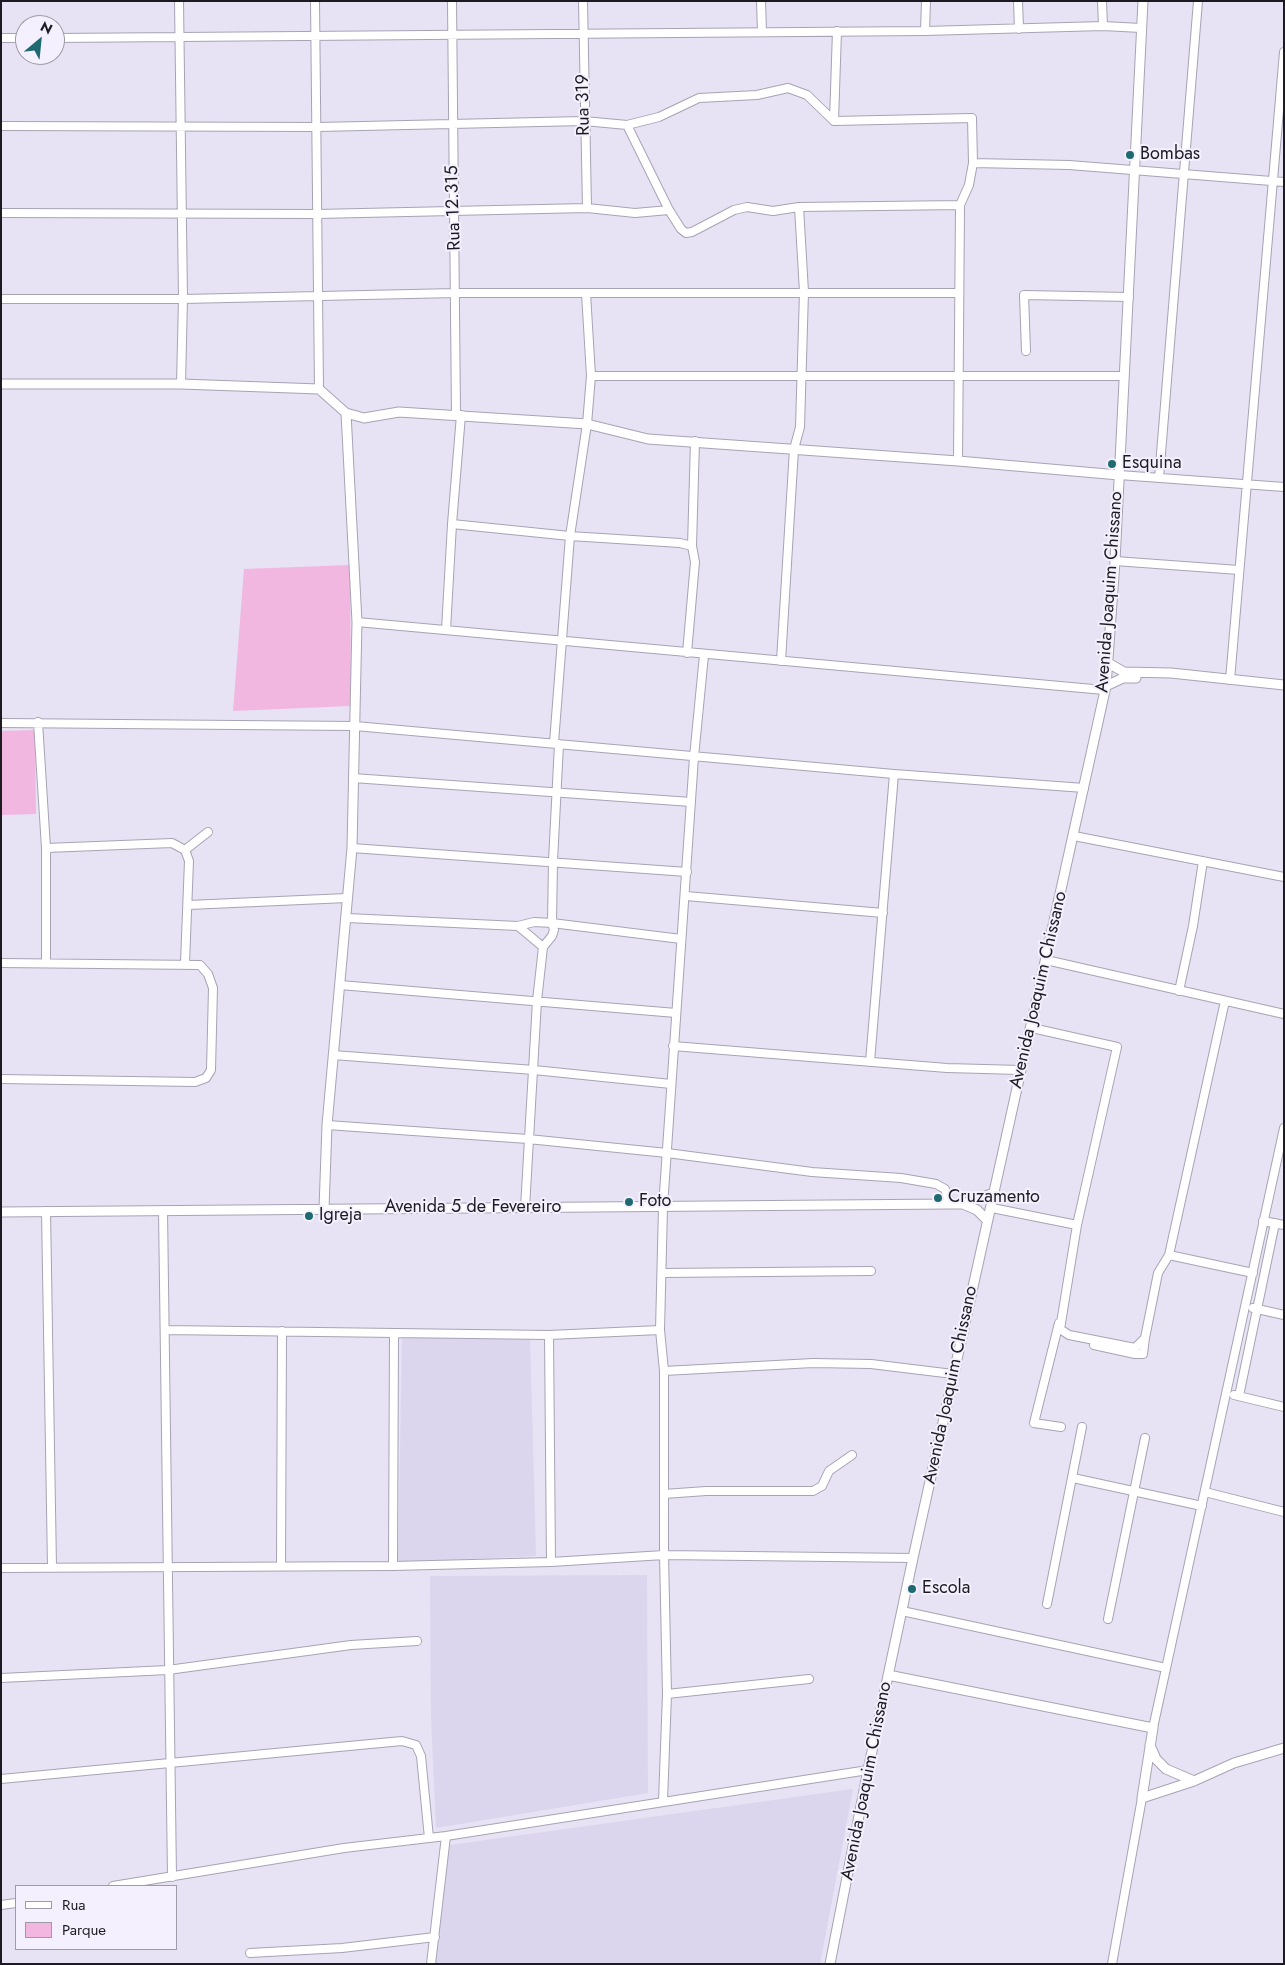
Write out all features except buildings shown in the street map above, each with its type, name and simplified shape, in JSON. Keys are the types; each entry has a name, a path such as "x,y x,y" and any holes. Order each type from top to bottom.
{"street":[{"path":"179,1 183,299 180,384"},
{"path":"315,1 318,127 319,389"},
{"name":"Rua 12.315","path":"446,630 459,414 453,210 452,1"},
{"name":"Rua 319","path":"583,1 587,208"},
{"path":"761,1 762,32"},
{"path":"925,31 926,1"},
{"path":"1018,1 1019,29"},
{"path":"1102,1 1103,26"},
{"name":"Avenida Joaquim Chissano","path":"830,1964 868,1770 913,1558 987,1220 992,1208 1020,1070 1032,1028 1105,688 1115,562 1143,1"},
{"path":"1159,478 1198,1"},
{"path":"65,38 925,31 1103,26 1141,28"},
{"path":"834,121 837,31"},
{"path":"1,38 15,38"},
{"path":"1230,680 1245,484 1284,52"},
{"path":"1,126 318,127 584,121 627,125 659,117 699,98 757,95 788,88 807,95 834,121 972,118 973,164 969,185 960,205 958,461"},
{"path":"627,125 669,210 681,229 686,233 692,232 734,210 747,207 773,211 798,207 960,205"},
{"path":"973,164 1069,164 1134,171 1284,182"},
{"path":"781,661 794,449 800,427 804,292 798,207"},
{"path":"1,213 317,214 587,208 635,213 669,210"},
{"path":"1,299 183,299 456,293 960,293"},
{"path":"525,1208 537,1000 543,947 552,936 554,930 552,923 555,791 570,536 587,424 586,407 591,376 586,294"},
{"path":"1026,351 1024,295 1129,297"},
{"path":"591,376 801,378 1123,376"},
{"path":"1,384 180,384 319,389 346,413 364,418 399,412 459,414 587,424 648,439 695,441 1284,487"},
{"path":"324,1209 327,1125 352,848 357,622 346,413"},
{"path":"687,653 696,562 692,546 695,441"},
{"path":"452,524 570,536 680,543 692,546"},
{"path":"1115,562 1239,570"},
{"path":"357,622 563,639 687,653 1105,688 1123,678 1184,676 1284,685"},
{"path":"663,1801 667,1694 664,1555 664,1371 660,1330 663,1207 681,939 686,896 694,757 704,654"},
{"path":"1108,663 1124,672 1171,673 1184,676"},
{"path":"38,722 46,848 46,962"},
{"path":"1,723 355,726 694,757 1084,788"},
{"path":"870,1062 894,774"},
{"path":"353,778 691,802"},
{"path":"185,850 208,832"},
{"path":"1074,836 1284,877"},
{"path":"46,848 172,843 185,850 189,861 185,963"},
{"path":"352,848 687,872"},
{"path":"1179,991 1193,926 1203,861"},
{"path":"686,896 883,913"},
{"path":"188,905 347,898"},
{"path":"346,918 518,926 534,922 552,923 681,939"},
{"path":"518,926 543,947"},
{"path":"1046,960 1284,1014"},
{"path":"1,963 185,963 200,965 208,974 213,988 211,1070 206,1078 195,1082 1,1078"},
{"path":"340,985 676,1012"},
{"path":"1055,1337 1134,1354 1143,1354 1158,1273 1169,1255 1225,1001"},
{"path":"1032,1028 1117,1047 1077,1226 1060,1319 1034,1423 1060,1427"},
{"path":"674,1046 870,1062 1020,1070"},
{"path":"333,1055 534,1070 671,1084"},
{"path":"327,1125 528,1139 667,1153 812,1172 926,1181 945,1189 947,1204"},
{"path":"1112,1964 1153,1728 1284,1128"},
{"path":"963,1204 994,1193"},
{"path":"963,1204 977,1210 987,1220"},
{"name":"Avenida 5 de Fevereiro","path":"1,1212 963,1204"},
{"path":"992,1208 1077,1226"},
{"path":"163,1210 166,1566 172,1877"},
{"path":"46,1211 52,1567"},
{"path":"1263,1221 1284,1225"},
{"path":"1239,1396 1275,1223"},
{"path":"1169,1255 1253,1273"},
{"path":"662,1273 871,1270"},
{"path":"1246,1307 1284,1315"},
{"path":"1060,1319 1060,1329 1069,1335 1135,1348 1145,1338"},
{"path":"165,1330 549,1335 660,1330"},
{"path":"282,1331 282,1566"},
{"path":"393,1566 394,1333"},
{"path":"549,1335 552,1562"},
{"path":"664,1371 813,1363 871,1364 953,1374"},
{"path":"1227,1393 1284,1407"},
{"path":"1047,1604 1082,1427"},
{"path":"1108,1619 1145,1438"},
{"path":"664,1494 706,1491 813,1490 822,1486 829,1472 852,1455"},
{"path":"1073,1478 1202,1506"},
{"path":"1205,1492 1284,1512"},
{"path":"1,1568 393,1566 552,1562 664,1555 913,1558"},
{"path":"902,1611 1166,1668"},
{"path":"1,1678 168,1670 351,1645 418,1641"},
{"path":"888,1675 1153,1728"},
{"path":"667,1694 809,1679"},
{"path":"1,1779 402,1741 416,1745 422,1756 429,1838"},
{"path":"1150,1745 1156,1759 1166,1769 1194,1781"},
{"path":"1142,1798 1194,1781 1234,1763 1284,1748"},
{"path":"120,1885 335,1849 446,1836 868,1770"},
{"path":"431,1964 436,1937 446,1836"},
{"path":"1,1905 15,1903"},
{"path":"250,1952 342,1948 436,1937"}],"shaded area":[{"path":"402,1335 530,1339 536,1556 398,1562"},
{"path":"647,1575 648,1793 436,1828 431,1718 430,1576"},
{"path":"853,1789 820,1964 434,1964 450,1845"}],"green space":[{"path":"350,565 351,706 233,711 244,569"},
{"path":"35,730 36,814 1,815 1,731"}],"place":[{"name":"Bombas","path":"1130,155"},
{"name":"Esquina","path":"1112,464"},
{"name":"Cruzamento","path":"938,1198"},
{"name":"Foto","path":"629,1202"},
{"name":"Igreja","path":"309,1216"},
{"name":"Escola","path":"912,1589"}]}
